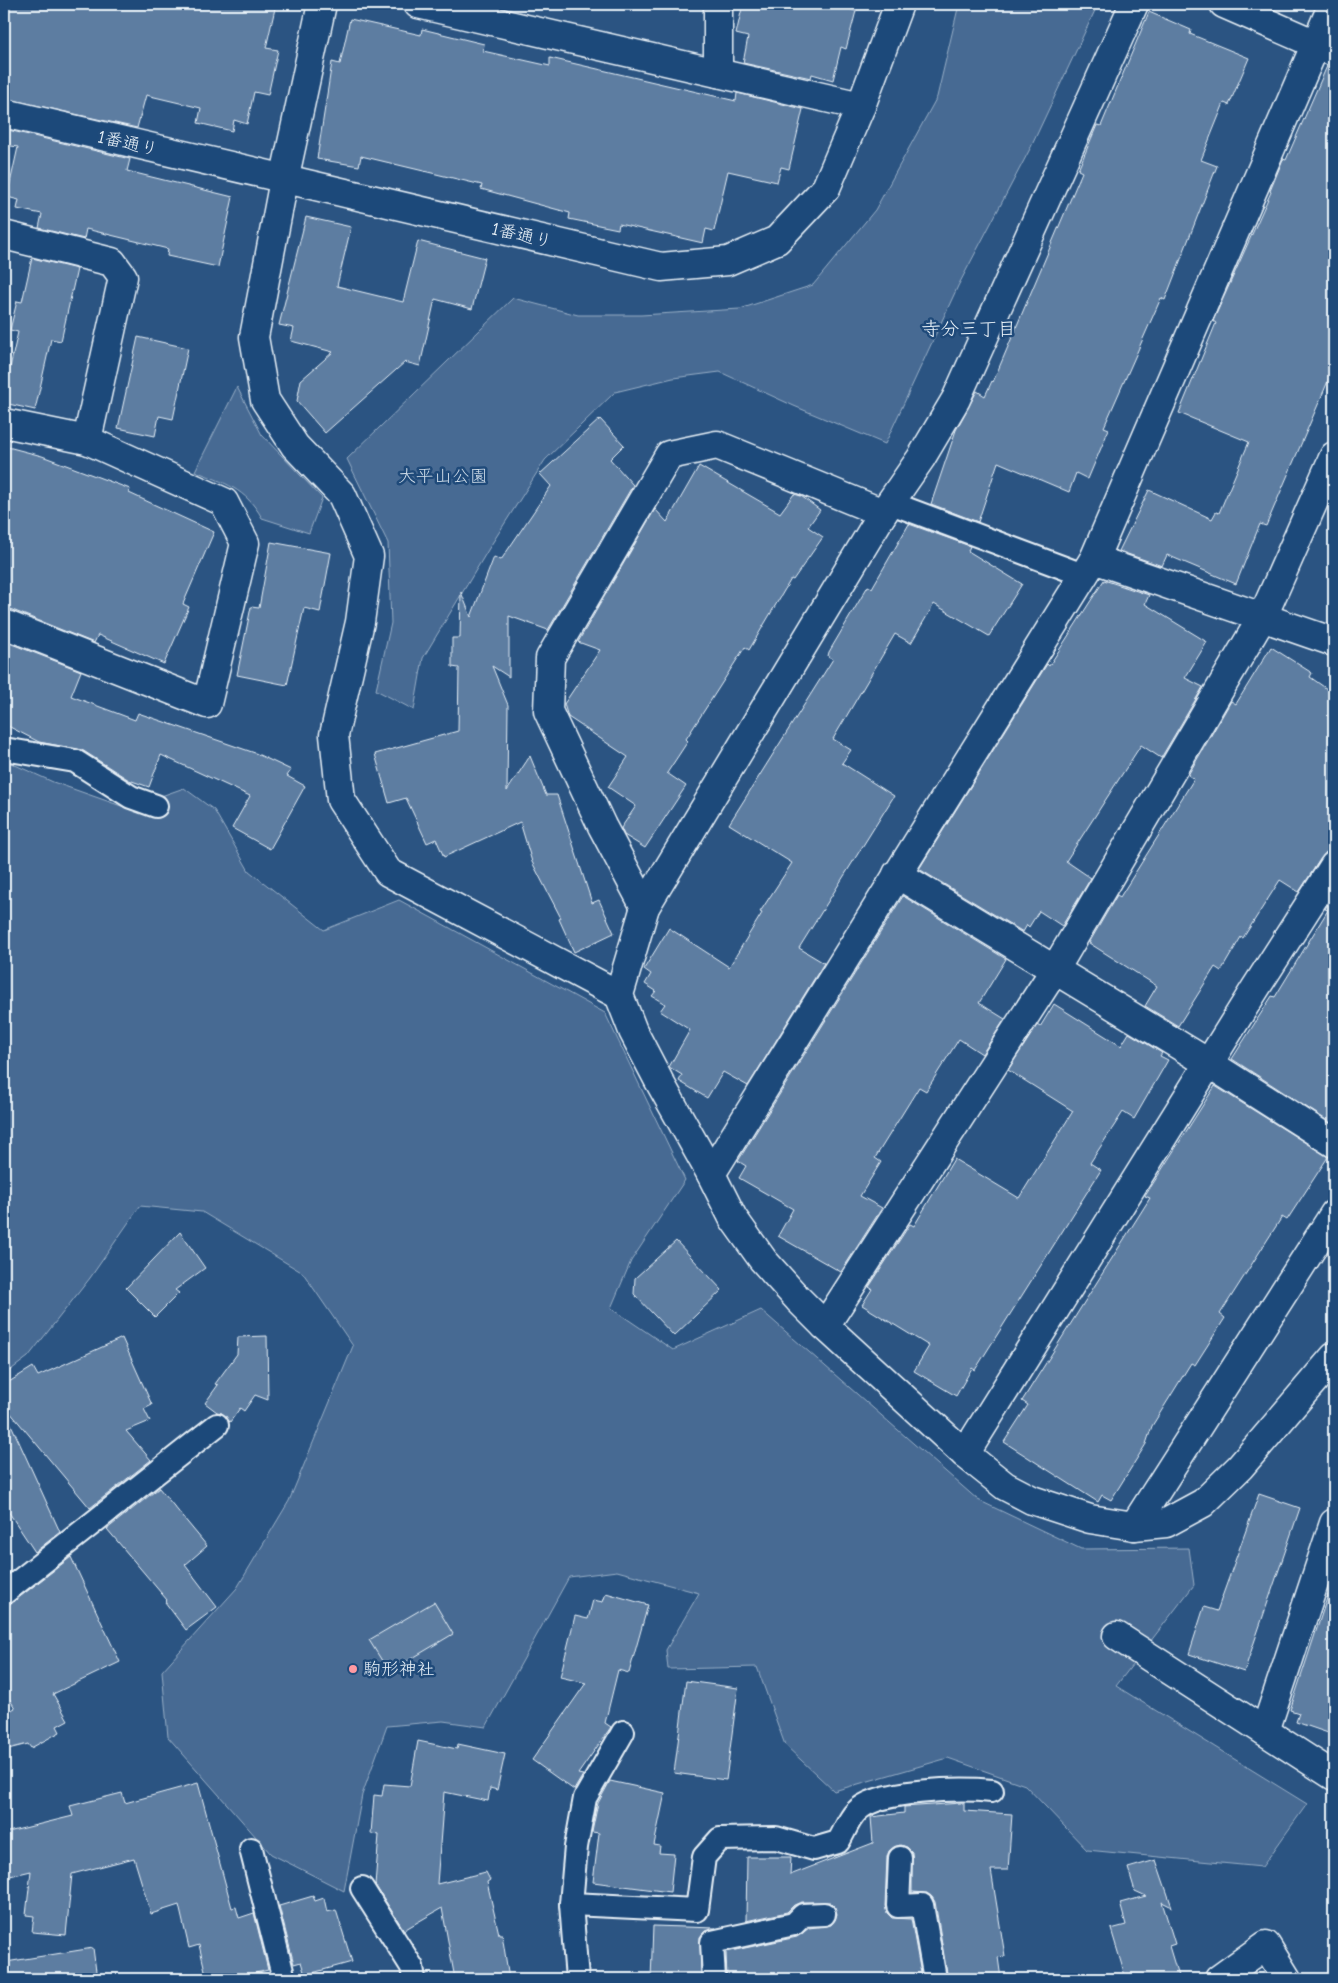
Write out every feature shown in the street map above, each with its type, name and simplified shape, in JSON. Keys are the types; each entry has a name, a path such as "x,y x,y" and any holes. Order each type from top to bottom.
{"street":[{"path":"322,4 284,180 254,337 265,400 295,446 342,496 369,556 360,622 334,735 341,800 388,872 619,995"},
{"path":"418,4 524,16 718,73 861,106"},
{"path":"718,4 718,73"},
{"name":"1番通り","path":"4,113 661,267 728,260 777,240 826,188 861,106 899,4"},
{"path":"1134,4 956,399 921,458 887,508 646,907 619,995 633,1031 733,1218 763,1260 825,1326 1004,1486 1032,1500 1090,1518 1134,1526 1166,1523 1203,1503 1240,1468 1334,1357"},
{"path":"1224,4 1325,48"},
{"path":"711,1174 896,874 1089,567 1325,48 1332,4"},
{"path":"4,235 112,262 123,277 87,440"},
{"path":"4,423 87,440 224,502 245,543 207,704 4,624"},
{"path":"646,907 602,826 548,711 550,658 669,456 717,445 887,508"},
{"path":"825,1326 1054,971 1263,616 1334,456"},
{"path":"1089,567 1263,616 1334,642"},
{"path":"966,1454 1334,866"},
{"path":"896,874 1210,1064 1334,1143"},
{"path":"1134,1526 1334,1214"},
{"path":"1265,1731 1334,1522"},
{"path":"1117,1636 1334,1776"},
{"path":"1219,1979 1266,1945 1287,1979"}],"lane":[{"path":"887,508 1089,567"},
{"path":"4,749 75,761 131,797 156,806"},
{"path":"4,1593 217,1426"},
{"path":"576,1979 571,1904 576,1847 585,1798 623,1732"},
{"path":"571,1904 697,1910 704,1857 720,1839 776,1838 814,1849 838,1842 856,1811 868,1804 883,1799 943,1790 992,1791"},
{"path":"251,1850 284,1979"},
{"path":"900,1858 898,1906 922,1905 935,1979"},
{"path":"362,1888 412,1967 414,1979"},
{"path":"714,1979 712,1942 794,1924 803,1915 824,1914"}],"green space":[{"name":"大平山公園","path":"959,4 1098,4 1031,147 958,286 885,444 794,406 720,372 673,378 615,392 545,460 491,545 423,658 414,710 376,690 391,623 388,543 347,459 513,298 578,315 641,315 740,309 813,285 875,210 937,97"},
{"path":"237,387 262,435 322,498 309,533 262,518 249,500 234,488 195,471"},
{"path":"4,760 53,782 127,808 184,788 214,810 249,871 324,930 399,900 605,1013 685,1180 631,1261 611,1308 673,1350 761,1310 978,1500 1081,1549 1189,1548 1194,1585 1116,1686 1307,1804 1262,1867 1087,1850 1025,1785 948,1758 834,1791 785,1745 757,1667 668,1669 666,1650 699,1593 617,1571 569,1577 486,1727 443,1721 387,1726 362,1795 344,1891 271,1854 168,1737 162,1671 237,1588 289,1501 353,1346 303,1273 202,1212 140,1206 90,1278 28,1357 4,1375"}],"building":[{"path":"4,4 276,4 266,48 278,50 268,95 254,92 247,124 234,120 232,131 198,123 201,108 146,95 137,128 4,98"},
{"path":"743,4 829,4 856,11 846,49 841,47 833,80 812,74 811,78 743,63 748,37 736,34"},
{"path":"1149,12 1191,30 1190,34 1249,58 1229,105 1224,103 1201,160 1217,166 1165,300 1161,298 1104,427 1109,429 1088,479 1076,473 1069,492 998,462 978,522 931,504 956,430 977,391 985,396 993,382 1082,172 1078,170 1097,125 1101,126"},
{"path":"350,19 421,35 422,29 484,44 483,51 550,66 550,58 736,101 737,93 803,109 789,169 781,167 777,182 728,171 714,231 706,229 703,243 619,224 618,229 569,219 570,213 481,189 482,185 361,156 359,166 317,159 332,62 340,64"},
{"path":"1327,66 1334,67 1334,367 1266,526 1260,524 1236,584 1167,555 1162,566 1119,551 1149,490 1212,519 1216,512 1219,513 1249,442 1179,413 1216,323 1213,321 1271,192 1283,159 1286,160"},
{"path":"4,129 130,159 127,171 233,197 218,267 167,256 168,249 86,229 84,239 39,228 42,214 17,209 19,200 7,197 18,147 4,145"},
{"path":"306,217 351,227 337,286 403,302 418,241 485,258 472,309 435,299 420,366 405,362 325,433 297,401 301,380 333,352 291,341 294,328 279,325"},
{"path":"32,258 77,269 61,341 51,339 35,410 4,403 4,394 18,332 10,330 17,301 22,302"},
{"path":"138,337 188,348 173,419 159,416 155,436 118,428"},
{"path":"600,419 624,445 610,459 633,485 548,630 509,616 509,677 492,666 508,705 507,791 530,756 546,795 557,795 592,903 599,900 614,933 574,952 559,919 561,918 532,862 520,822 444,857 436,839 427,843 406,798 389,803 375,754 458,731 459,668 452,667 452,638 460,638 461,592 471,617 494,557 501,560 551,486 540,474"},
{"path":"4,446 42,456 130,489 129,493 214,532 183,604 189,607 164,664 98,635 94,643 10,609 4,609"},
{"path":"699,466 780,513 794,494 801,496 820,510 808,527 823,537 793,580 791,579 749,650 745,647 686,739 688,741 667,773 686,786 645,848 624,835 621,828 636,806 608,787 628,757 568,717 564,704 600,650 578,642 655,509 667,522"},
{"path":"909,524 970,546 968,551 1022,584 989,636 934,604 911,643 895,634 833,739 851,750 842,763 894,796 799,948 824,963 748,1086 723,1072 707,1098 679,1081 682,1075 669,1067 690,1030 660,1011 665,1004 652,996 656,991 645,984 651,974 644,969 669,928 729,967 762,913 760,912 792,863 729,824 833,659 828,656 829,652 868,586 872,588"},
{"path":"271,542 331,553 320,612 304,608 287,685 237,675 251,607 259,608"},
{"path":"1104,580 1149,595 1145,604 1207,642 1185,678 1203,687 1161,758 1141,745 1066,861 1091,878 1062,926 1039,911 1029,927 1027,925 1023,932 919,869 1047,664 1049,666"},
{"path":"4,641 81,671 71,696 135,720 138,713 255,753 291,770 287,776 305,786 270,849 232,828 250,796 161,755 149,787 129,780 82,750 39,742 4,724"},
{"path":"1271,647 1312,673 1310,677 1334,694 1334,850 1326,852 1321,858 1299,892 1280,880 1243,938 1241,937 1221,971 1215,967 1178,1026 1145,1006 1157,986 1089,943 1117,895 1120,897 1194,779 1188,775 1231,701 1236,704"},
{"path":"1334,895 1334,1125 1232,1059 1272,996 1275,997 1328,910 1325,909"},
{"path":"903,896 1006,959 979,1003 1005,1019 982,1054 959,1039 926,1091 919,1087 875,1158 881,1162 860,1196 882,1208 841,1272 778,1236 793,1209 739,1178 746,1166 738,1161"},
{"path":"1054,1004 1121,1046 1129,1033 1162,1053 1160,1056 1168,1060 1134,1119 1123,1112 1090,1163 1101,1170 975,1370 972,1368 956,1396 914,1371 929,1346 862,1305 872,1289 869,1287 910,1224 914,1226 954,1159 1019,1198 1073,1111 1008,1070 1037,1025 1040,1027"},
{"path":"1215,1086 1328,1157 1287,1220 1282,1217 1220,1314 1225,1318 1195,1365 1191,1363 1152,1426 1146,1444 1111,1500 1102,1495 1098,1502 1004,1442 1028,1405 1022,1401 1150,1198 1145,1196"},
{"path":"180,1232 205,1268 175,1290 179,1293 155,1317 126,1288"},
{"path":"676,1241 722,1290 674,1336 634,1294 635,1278"},
{"path":"267,1336 268,1400 255,1395 244,1411 240,1408 230,1422 222,1413 217,1412 205,1403 218,1385 215,1384 237,1354 238,1337"},
{"path":"122,1338 152,1405 144,1409 150,1421 126,1431 151,1460 90,1508 4,1405 4,1385 33,1367 38,1376"},
{"path":"4,1409 60,1532 35,1552 4,1505"},
{"path":"159,1488 207,1546 185,1565 217,1607 186,1630 165,1602 167,1600 107,1529"},
{"path":"1259,1494 1300,1508 1244,1672 1189,1654 1204,1607 1217,1611"},
{"path":"71,1557 120,1662 53,1694 68,1720 57,1726 60,1732 31,1748 28,1744 4,1750 4,1714 15,1708 4,1690 4,1606 12,1603"},
{"path":"606,1593 648,1605 629,1673 618,1670 605,1723 611,1727 578,1774 583,1775 574,1790 532,1760 586,1683 560,1677 575,1616 588,1619 593,1600 603,1602"},
{"path":"1328,1595 1334,1596 1334,1735 1296,1722 1299,1713 1290,1710"},
{"path":"434,1602 453,1634 389,1672 369,1640"},
{"path":"686,1681 738,1688 726,1780 674,1773"},
{"path":"418,1741 457,1749 458,1744 505,1754 497,1790 490,1788 488,1801 444,1792 437,1884 486,1872 490,1880 487,1882 499,1934 502,1934 509,1979 455,1979 442,1908 404,1930 375,1885 379,1835 371,1834 374,1795 382,1796 384,1784 410,1786"},
{"path":"610,1781 665,1793 654,1845 660,1846 659,1853 674,1854 670,1892 593,1882 599,1833 592,1832 598,1803"},
{"path":"198,1783 232,1908 236,1907 239,1918 254,1913 268,1970 232,1979 207,1979 199,1945 189,1948 179,1905 151,1914 134,1858 72,1874 66,1935 32,1932 34,1916 26,1915 31,1871 10,1876 4,1851 4,1833 73,1816 70,1806 122,1793 125,1803"},
{"path":"964,1803 964,1811 1012,1814 1008,1870 991,1870 1005,1956 998,1957 1001,1979 948,1979 935,1902 927,1893 912,1892 912,1852 907,1847 900,1845 889,1851 887,1857 885,1906 887,1913 892,1918 911,1919 922,1979 727,1979 726,1952 797,1937 809,1928 831,1925 837,1914 835,1907 830,1902 802,1902 794,1905 787,1912 746,1921 747,1857 791,1857 790,1875 873,1843 871,1817 904,1813 904,1807"},
{"path":"1156,1860 1172,1907 1162,1902 1175,1944 1169,1946 1179,1979 1126,1979 1111,1929 1126,1925 1120,1903 1146,1896 1135,1891 1128,1868"},
{"path":"313,1896 315,1901 324,1898 327,1912 336,1910 352,1962 305,1975 301,1962 294,1964 279,1906"},
{"path":"653,1926 716,1928 704,1932 700,1937 701,1979 651,1979"},
{"path":"93,1948 97,1979 7,1979 6,1962"}],"place":[{"name":"駒形神社","path":"353,1669"}],"district":[{"name":"寺分三丁目","path":"969,328"}]}
